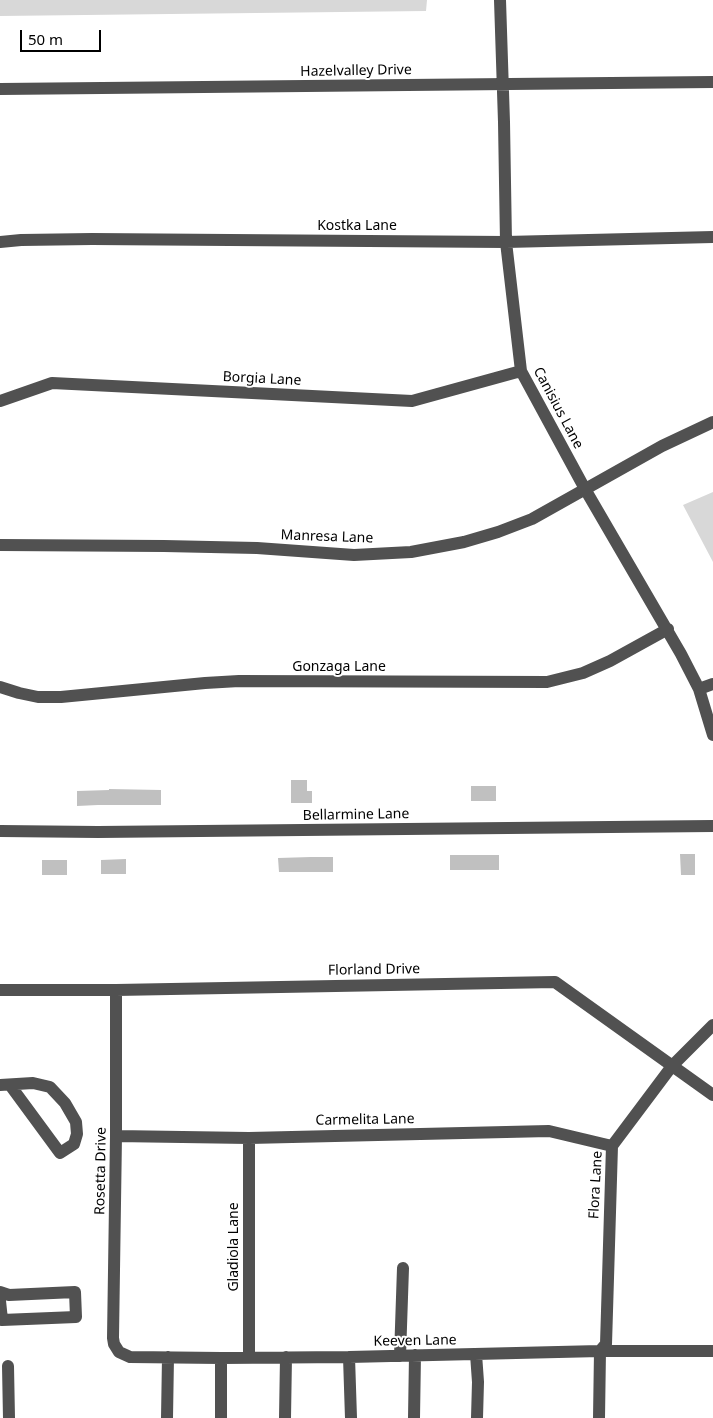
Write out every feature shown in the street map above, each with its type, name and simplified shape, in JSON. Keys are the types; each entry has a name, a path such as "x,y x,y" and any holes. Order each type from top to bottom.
{"street":[{"name":"Canisius Lane","path":"500,0 506,242 521,371 585,490 668,629 699,689 713,735"},
{"name":"Hazelvalley Drive","path":"0,89 713,82"},
{"name":"Kostka Lane","path":"0,242 92,239 506,242 713,237"},
{"name":"Borgia Lane","path":"0,401 52,383 412,401 521,371"},
{"name":"Manresa Lane","path":"0,545 258,548 354,556 411,552 464,542 532,519 662,446 713,422"},
{"name":"Gonzaga Lane","path":"0,687 38,697 61,697 238,681 548,682 583,673 610,661 668,629"},
{"path":"699,689 713,684"},
{"name":"Bellarmine Lane","path":"0,831 108,832 713,826"},
{"name":"Florland Drive","path":"0,990 116,990 555,982 713,1095"},
{"name":"Rosetta Drive","path":"116,990 113,1338 119,1352"},
{"name":"Flora Lane","path":"599,1418 600,1352 606,1344 612,1146 672,1066 713,1025"},
{"path":"32,1083 50,1087 65,1103 76,1122 77,1134 74,1144 60,1153 5,1085 32,1083"},
{"name":"Carmelita Lane","path":"116,1136 249,1138 549,1131 612,1146"},
{"name":"Gladiola Lane","path":"249,1138 249,1357"},
{"path":"400,1356 404,1268"},
{"path":"0,1292 9,1295 75,1292 76,1317 2,1320 0,1301"},
{"name":"Keeven Lane","path":"119,1352 130,1357 221,1358 713,1350"},
{"path":"476,1354 478,1382 477,1418"},
{"path":"285,1418 286,1356"},
{"path":"414,1418 415,1356"},
{"path":"167,1418 168,1357"},
{"path":"349,1357 351,1418"},
{"path":"221,1358 221,1418"},
{"path":"7,1366 9,1418"}],"shaded area":[{"path":"0,0 427,0 426,11 0,16"},
{"path":"713,492 713,562 683,505"}],"building":[{"path":"291,780 307,780 307,791 312,791 312,803 291,803"},
{"path":"471,786 496,786 496,801 471,801"},
{"path":"109,789 161,790 161,805 77,806 77,791"},
{"path":"680,854 695,854 695,875 681,875"},
{"path":"450,855 499,855 499,870 450,870"},
{"path":"333,857 333,872 279,872 278,858"},
{"path":"126,859 126,874 101,874 101,860"},
{"path":"42,860 67,860 67,875 42,875"}]}
